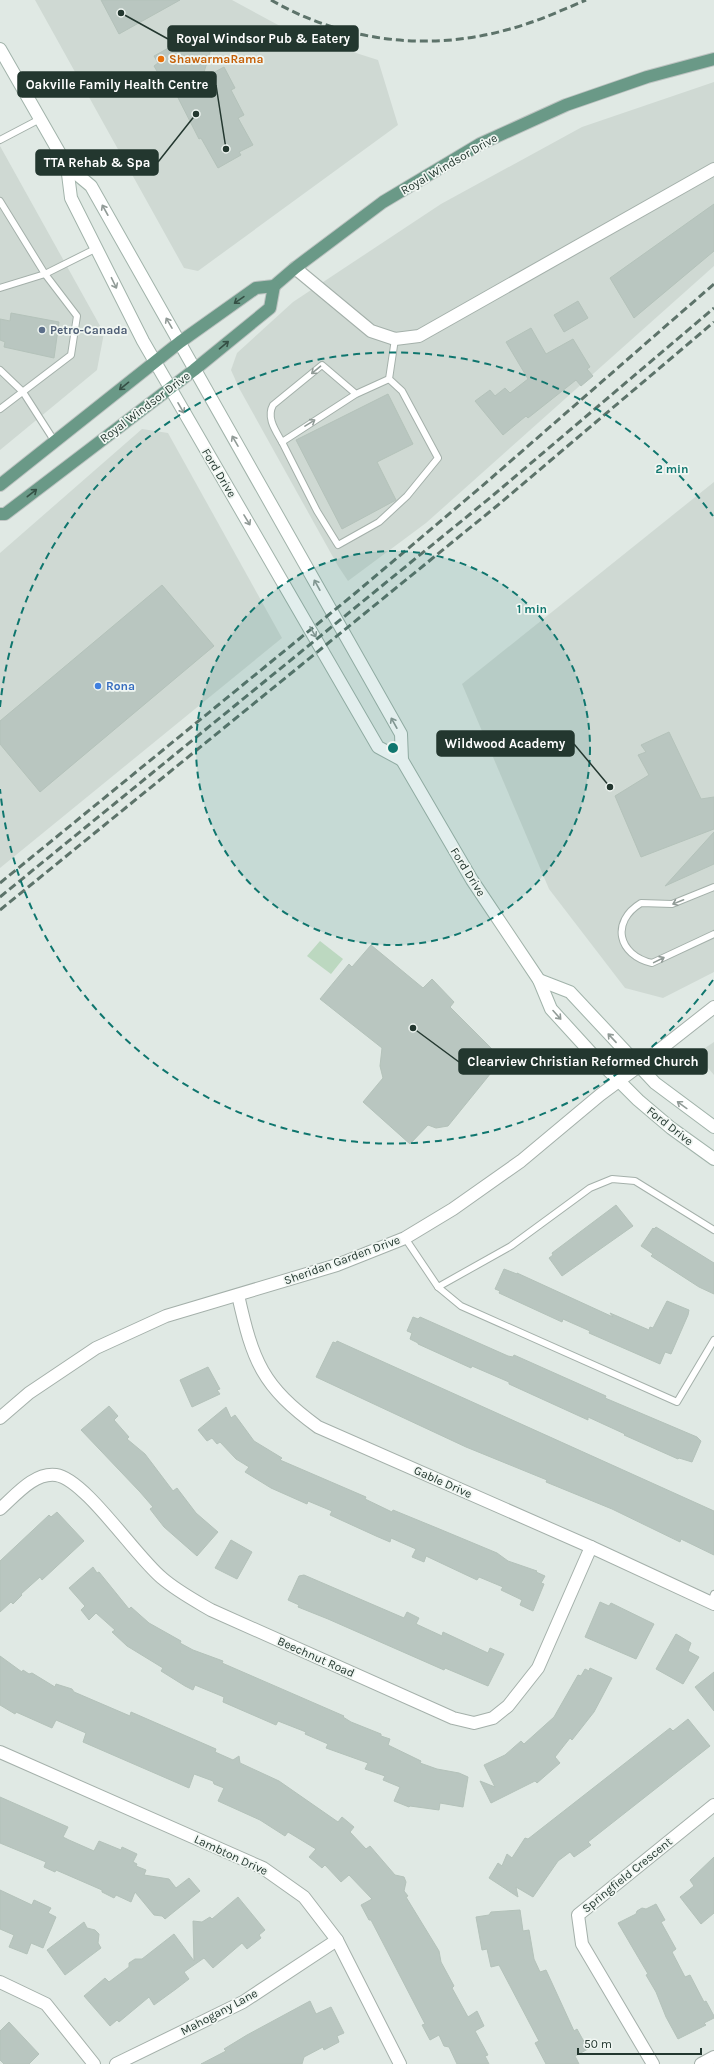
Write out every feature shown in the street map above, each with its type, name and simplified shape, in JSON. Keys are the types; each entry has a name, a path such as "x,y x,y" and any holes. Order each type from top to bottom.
{"main road":[{"name":"Royal Windsor Drive","path":"0,514 5,514 194,370 270,308 274,286 295,268 383,202 480,144 566,105 647,77 714,59"},
{"path":"0,485 180,342 256,288 274,286"}],"street":[{"name":"Ford Drive","path":"0,49 67,166 91,186 401,734 402,760 472,880 539,980 551,1008 638,1100 671,1128 714,1159"},
{"name":"Ford Drive","path":"67,166 72,198 169,388 284,583 378,748 402,760"},
{"path":"295,268 371,331 394,339 419,336 714,169"},
{"name":"Ford Drive","path":"539,980 570,992 639,1066 671,1097 714,1127"},
{"name":"Sheridan Garden Drive","path":"0,1418 29,1393 96,1348 166,1316 238,1296 337,1265 405,1238 453,1209 521,1161 619,1081 714,1007"},
{"name":"Gable Drive","path":"238,1296 256,1363 273,1389 294,1410 318,1427 713,1600"},
{"name":"Beechnut Road","path":"0,1509 27,1485 43,1476 56,1475 76,1484 161,1578 186,1596 211,1610 446,1715 474,1723 492,1718 508,1706 538,1668 591,1547"},
{"name":"Lambton Drive","path":"0,1752 263,1868 304,1897 337,1940 400,2064"},
{"name":"Springfield Crescent","path":"653,2064 582,1944 578,1915 714,1805"},
{"name":"Mahogany Lane","path":"116,2064 243,2002 337,1940"},
{"path":"0,1982 46,2004 94,2064"},
{"path":"701,2064 714,2057"}],"lane":[{"path":"0,140 40,119"},
{"path":"0,201 45,274 77,316 72,356 0,409"},
{"path":"0,288 45,274 97,248"},
{"path":"389,379 394,339"},
{"path":"356,394 322,365 273,405 270,411 270,418 317,511 338,545 379,522 407,496 438,458 402,391 389,379"},
{"path":"0,370 23,392 55,442"},
{"path":"282,442 356,394 389,379"},
{"path":"714,887 672,904 641,903 626,915 622,937 625,947 630,953 652,964 714,934"},
{"path":"438,1288 511,1246 590,1188 612,1179 636,1181 714,1230"},
{"path":"405,1238 438,1288 462,1306 677,1402 714,1340"}],"shaded area":[{"path":"35,0 232,0 293,33 378,60 398,125 198,271 184,268"},
{"path":"714,82 714,266 426,523 348,581 338,566 239,388 231,370 237,353 293,302 441,204 582,127"},
{"path":"0,146 104,333 97,370 0,450"},
{"path":"142,429 168,433 282,638 0,868 0,553"},
{"path":"714,482 714,972 663,998 625,988 549,889 462,684"},
{"path":"714,1042 714,1075 696,1054"}],"green space":[{"path":"320,941 343,959 331,974 307,956"}],"building":[{"path":"101,0 180,0 119,34"},
{"path":"192,35 206,39 211,49 202,79 224,67 235,88 231,90 244,115 238,118 253,145 239,152 241,155 218,168 201,138 199,139 170,82 169,83 165,75 161,78 154,66 158,63 154,56"},
{"path":"714,204 714,251 634,318 610,278"},
{"path":"578,301 588,318 564,332 554,315"},
{"path":"11,313 59,322 54,358 4,347 5,342 0,340 0,319 10,321"},
{"path":"531,328 546,354 573,339 590,367 587,369 593,376 581,386 576,380 528,418 526,416 503,435 475,401 490,390 495,396 505,388 510,393 528,379 506,342"},
{"path":"388,394 413,444 377,462 396,500 342,529 296,440"},
{"path":"162,585 214,646 40,792 0,744 0,721"},
{"path":"669,732 701,799 714,797 714,829 641,857 615,796 649,775 638,755 646,752 641,745"},
{"path":"714,832 714,864 665,886"},
{"path":"371,945 423,988 432,979 454,1002 450,1007 494,1051 495,1068 448,1126 436,1128 428,1125 410,1144 363,1102 383,1078 380,1066 382,1048 320,999 349,964 352,967"},
{"path":"616,1205 633,1226 562,1276 549,1258 553,1255 552,1253"},
{"path":"656,1227 714,1263 714,1294 699,1287 651,1256 653,1254 641,1246 653,1228 654,1229"},
{"path":"504,1269 517,1273 613,1317 610,1313 649,1330 650,1327 653,1328 667,1301 689,1310 688,1315 671,1354 665,1352 660,1364 589,1333 590,1331 563,1319 562,1322 499,1293 500,1291 495,1289"},
{"path":"413,1317 418,1319 420,1317 508,1356 513,1357 514,1355 606,1396 605,1398 697,1437 701,1441 692,1462 678,1459 588,1417 588,1420 509,1384 509,1382 472,1366 471,1368 418,1344 410,1339 412,1333 407,1331"},
{"path":"337,1341 714,1511 714,1555 681,1539 680,1542 612,1509 546,1482 547,1480 466,1447 316,1377 333,1342 336,1343"},
{"path":"208,1367 220,1389 217,1390 220,1394 192,1407 180,1380"},
{"path":"109,1406 118,1416 114,1420 129,1437 127,1439 145,1454 173,1491 177,1488 196,1513 218,1532 197,1556 164,1527 150,1509 153,1507 81,1430"},
{"path":"226,1407 231,1418 235,1415 254,1441 282,1458 280,1460 366,1497 365,1499 392,1512 393,1510 497,1553 508,1561 537,1571 536,1572 545,1576 541,1583 544,1584 533,1611 520,1605 522,1600 501,1590 503,1587 479,1577 477,1580 426,1556 424,1562 412,1557 416,1549 391,1538 390,1542 376,1536 330,1515 332,1511 308,1501 307,1504 271,1488 245,1472 249,1467 236,1459 220,1442 217,1444 212,1438 207,1441 198,1430"},
{"path":"57,1512 84,1541 42,1580 40,1577 21,1594 22,1595 13,1604 11,1602 0,1612 0,1561 49,1515 51,1517"},
{"path":"231,1540 252,1552 237,1579 215,1568"},
{"path":"93,1567 97,1573 99,1572 129,1609 131,1607 149,1623 181,1641 180,1643 344,1716 343,1717 351,1722 381,1734 381,1736 390,1739 388,1745 421,1761 420,1763 437,1769 459,1773 468,1777 463,1807 440,1803 439,1810 409,1807 394,1801 400,1787 383,1780 385,1776 365,1769 368,1763 326,1748 328,1744 305,1734 306,1732 278,1721 276,1725 223,1702 224,1697 195,1685 193,1690 161,1671 163,1668 127,1646 112,1632 115,1630 96,1613 89,1620 81,1610 85,1606 69,1588"},
{"path":"304,1575 404,1618 407,1612 419,1618 416,1624 442,1636 443,1632 488,1653 490,1648 504,1654 488,1686 445,1668 444,1670 298,1607 299,1605 288,1600 299,1576"},
{"path":"600,1602 609,1606 611,1603 654,1624 636,1659 585,1637"},
{"path":"676,1634 691,1643 688,1651 699,1657 683,1684 656,1669"},
{"path":"0,1656 22,1672 23,1670 29,1674 32,1673 55,1687 56,1684 72,1689 74,1692 130,1716 131,1712 216,1749 215,1752 233,1760 239,1756 240,1763 279,1781 338,1822 342,1817 354,1827 350,1832 366,1849 370,1846 395,1875 404,1877 406,1882 404,1891 408,1896 406,1897 439,1951 441,1962 454,1986 452,1988 468,2017 477,2011 484,2026 475,2031 488,2055 485,2056 489,2064 457,2064 449,2047 444,2046 439,2035 430,2040 422,2025 425,2024 371,1920 369,1920 361,1905 372,1899 349,1875 341,1882 325,1865 322,1868 309,1857 316,1849 288,1832 285,1836 260,1820 218,1801 224,1788 214,1784 213,1781 194,1774 189,1788 83,1742 86,1733 56,1720 52,1728 16,1712 15,1714 0,1705"},
{"path":"590,1668 612,1678 594,1712 572,1740 570,1738 555,1757 560,1763 537,1783 535,1781 491,1803 480,1781 495,1787 484,1765 505,1755 521,1741 524,1744 554,1717 578,1675 581,1676 585,1669 589,1671"},
{"path":"714,1672 714,1711 695,1687"},
{"path":"688,1719 710,1746 588,1842 591,1845 574,1857 570,1852 558,1861 533,1897 516,1887 518,1897 489,1878 498,1863 502,1866 507,1854 512,1858 525,1838 528,1839 670,1728 673,1731"},
{"path":"0,1797 68,1827 63,1837 69,1840 94,1851 99,1841 121,1850 122,1847 137,1854 133,1862 137,1864 136,1866 146,1870 144,1875 169,1879 176,1888 189,1878 200,1891 165,1919 162,1916 154,1915 135,1892 131,1902 116,1895 114,1898 102,1892 102,1890 56,1870 55,1872 44,1867 46,1862 0,1843"},
{"path":"714,1857 714,1913 701,1924 680,1897 694,1886 690,1880"},
{"path":"0,1890 32,1905 34,1900 51,1908 48,1913 56,1917 43,1948 31,1943 27,1954 9,1947 14,1935 0,1929"},
{"path":"238,1897 265,1930 259,1935 261,1938 247,1949 242,1943 213,1968 204,1958 184,1972 189,1979 154,2005 149,1997 119,2022 117,2020 110,2026 84,1996 105,1978 109,1982 129,1967 129,1963 135,1959 142,1959 174,1934 194,1961 193,1921 202,1922 210,1917 212,1919"},
{"path":"656,1904 665,1920 661,1922 676,1949 672,1952 685,1977 690,1975 704,2002 706,2001 714,2016 714,2018 704,2023 706,2025 678,2039 666,2017 656,1992 646,1975 648,1974 618,1923 636,1914 637,1911 642,1908 646,1909"},
{"path":"520,1910 523,1931 529,1930 534,1959 540,1972 546,1970 574,2031 577,2029 588,2049 575,2056 579,2064 546,2064 535,2043 539,2041 499,1965 491,1967 487,1949 482,1950 476,1917 489,1915 491,1912"},
{"path":"84,1922 87,1928 95,1930 99,1934 98,1943 101,1948 65,1975 47,1950"},
{"path":"310,2001 316,2014 331,2007 344,2033 337,2036 339,2042 324,2050 323,2047 304,2057 302,2064 201,2064 226,2051 224,2049 247,2035"},
{"path":"9,2022 39,2054 29,2064 4,2064 0,2060 0,2031"}],"railway":[{"path":"271,0 298,14 327,25 386,39 416,41 476,37 506,30 537,20 586,0"},
{"path":"0,883 353,595 481,487 714,284"},
{"path":"0,897 491,497 714,308"},
{"path":"0,910 498,505 714,322"}],"place":[{"name":"Royal Windsor Pub & Eatery","path":"121,13"},
{"name":"ShawarmaRama","path":"161,59"},
{"name":"TTA Rehab & Spa","path":"196,114"},
{"name":"Oakville Family Health Centre","path":"226,149"},
{"name":"Petro-Canada","path":"42,330"},
{"name":"Rona","path":"98,686"},
{"name":"Wildwood Academy","path":"610,787"},
{"name":"Clearview Christian Reformed Church","path":"413,1028"}]}
